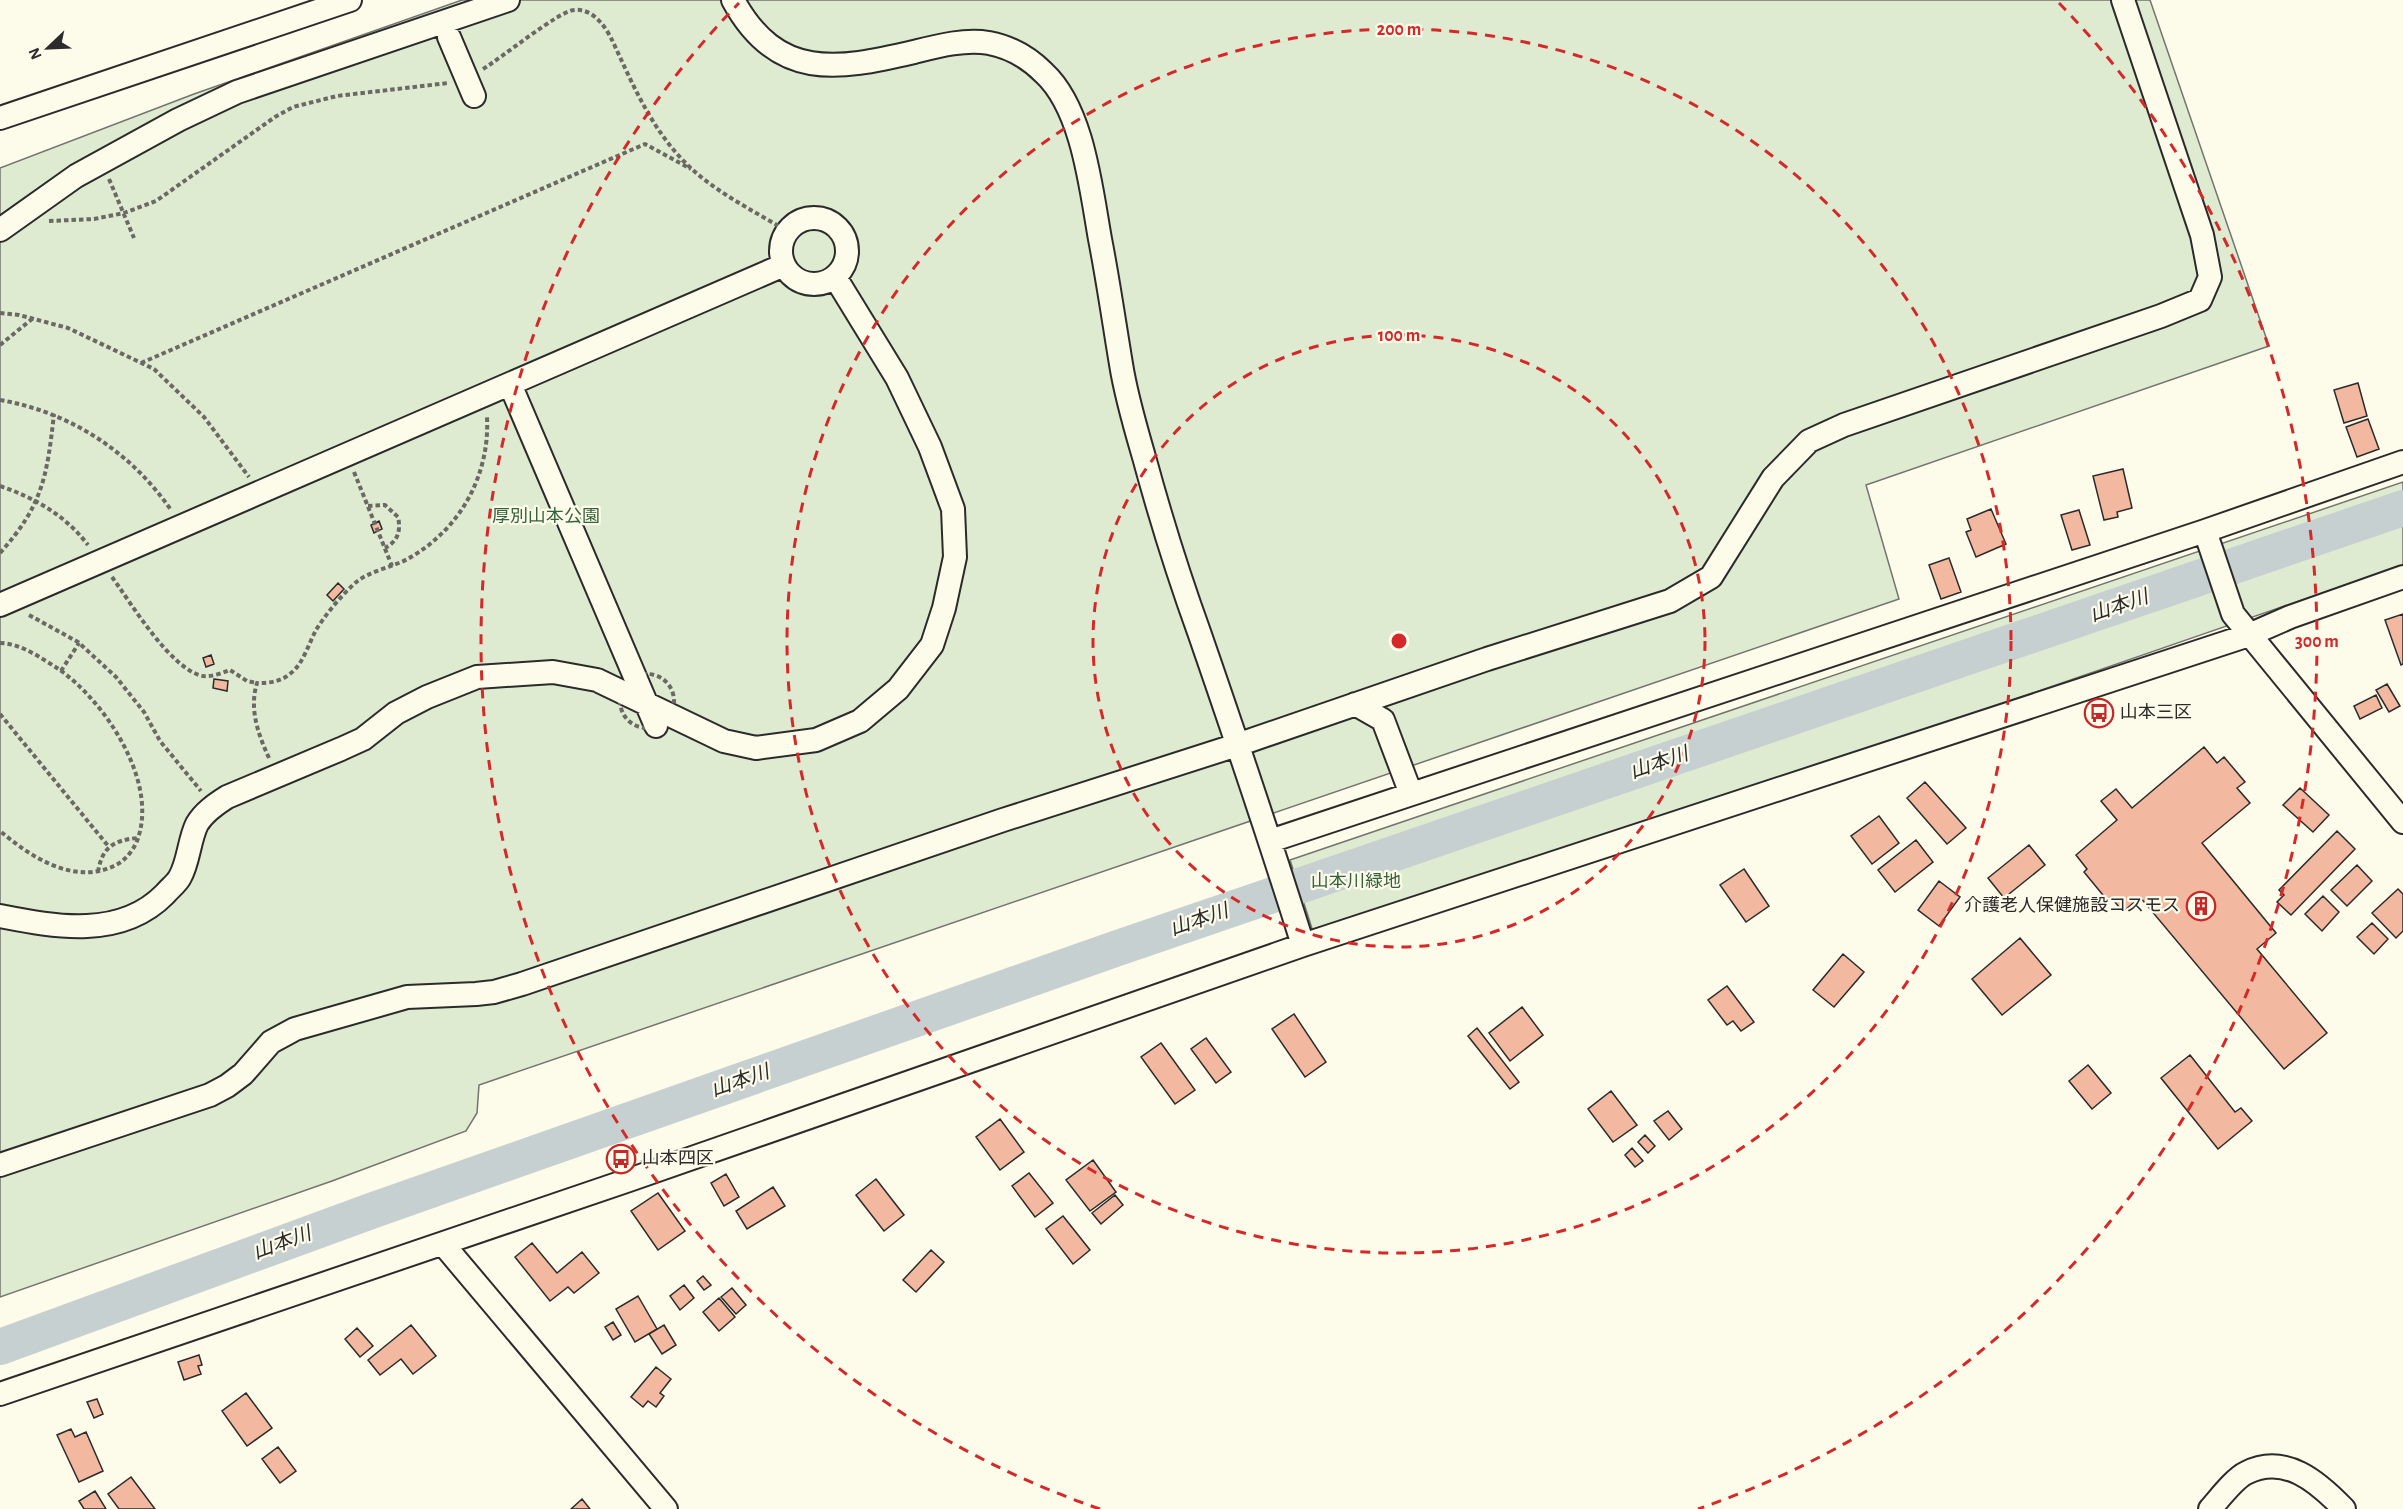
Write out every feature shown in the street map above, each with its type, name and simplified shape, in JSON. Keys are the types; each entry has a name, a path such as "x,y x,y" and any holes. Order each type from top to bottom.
{"street":[{"path":"0,118 350,0"},
{"path":"0,230 76,176 178,120 237,92 508,0"},
{"path":"733,0 745,23 773,48 795,61 824,65 869,63 955,43 988,43 1017,52 1046,74 1067,104 1084,149 1125,388 1171,552 1303,945"},
{"path":"0,1164 210,1095 228,1086 243,1074 271,1042 295,1029 407,997 494,992 522,984 1003,820 1670,601 1711,577 1773,478 1809,441 1844,425 2161,316 2200,300 2210,277 2202,235 2123,0"},
{"path":"449,37 471,87"},
{"path":"811,217 831,221 845,237 848,254 846,263 835,277 818,284 807,284 798,280 784,265 781,247 787,231 801,220 811,217"},
{"path":"1,604 784,265"},
{"path":"0,916 37,923 78,926 106,925 134,918 157,901 180,878 191,850 197,825 213,806 227,797 363,739 396,713 427,697 477,677 553,672 597,680 724,741 756,748 816,740 860,721 898,689 933,645 956,557 953,509 932,450 897,378 835,277"},
{"path":"510,384 656,726"},
{"path":"1272,849 1411,794 2206,538 2403,462"},
{"path":"2206,538 2233,614 2403,822"},
{"path":"0,1394 443,1244 1303,945 2249,635 2290,617 2403,577"},
{"path":"1355,704 1383,720 1411,794"},
{"path":"443,1244 666,1509"},
{"path":"2210,1509 2245,1473 2271,1464 2303,1473 2344,1509"}],"path":[{"path":"49,221 94,219 124,213 156,201 275,117 293,107 337,96 442,85 471,87 485,68 558,17 572,10 585,11 601,22 611,37 643,107 680,158 716,188 787,231"},
{"path":"141,363 645,144 698,173"},
{"path":"99,163 135,238"},
{"path":"0,313 68,328 154,369 204,417 259,492"},
{"path":"0,345 33,319"},
{"path":"0,486 37,501 52,510 78,532 178,663 204,676 230,670 247,681 270,683 292,672 318,628 349,589 363,578 410,558 438,536 464,509 472,494 485,455 488,434 483,395"},
{"path":"0,400 26,404 54,414 110,446 161,495 180,527"},
{"path":"0,553 28,520 37,501 46,475 54,414"},
{"path":"347,454 392,566"},
{"path":"368,506 385,505 398,517 400,531 398,536 385,548"},
{"path":"1,604 24,613 80,643 116,677 144,712 160,741 213,806"},
{"path":"0,643 7,643 39,656 61,671 90,698 113,726 124,745 137,779 142,806 138,838 129,855 119,864 98,872 79,873 54,866 21,849 0,831"},
{"path":"61,671 80,643"},
{"path":"257,682 253,711 265,749 277,776"},
{"path":"0,714 109,847"},
{"path":"98,872 100,858 109,847 120,840 138,838"}],"green space":[{"name":"厚別山本公園","path":"462,0 2150,0 2269,346 1866,485 1899,599 479,1085 477,1113 466,1131 332,1181 0,1297 0,168 194,94"},
{"name":"山本川緑地","path":"2403,482 2403,565 1316,941 1290,860"}],"building":[{"path":"2358,383 2367,416 2344,423 2334,390"},
{"path":"2368,419 2379,449 2357,457 2346,427"},
{"path":"2123,469 2132,508 2117,512 2118,517 2104,520 2093,476"},
{"path":"1991,509 2006,544 1976,557 1966,532 1971,530 1967,519"},
{"path":"2079,510 2090,545 2072,550 2061,515"},
{"path":"379,521 382,529 374,533 371,525"},
{"path":"1949,558 1961,592 1941,599 1929,565"},
{"path":"338,583 344,589 333,601 327,595"},
{"path":"2403,614 2403,664 2401,665 2385,620"},
{"path":"211,655 214,664 206,667 203,658"},
{"path":"214,679 228,681 227,691 213,688"},
{"path":"2387,684 2400,706 2389,712 2376,690"},
{"path":"2376,695 2382,708 2360,719 2354,706"},
{"name":"介護老人保健施設コスモス","path":"2204,747 2217,763 2224,757 2245,782 2237,788 2250,803 2202,843 2276,933 2257,949 2327,1033 2284,1069 2140,897 2123,912 2111,897 2107,900 2084,872 2087,869 2076,855 2117,820 2101,801 2116,789 2132,808"},
{"path":"1925,782 1966,828 1947,844 1907,798"},
{"path":"2300,788 2329,815 2313,832 2283,805"},
{"path":"1879,816 1899,843 1872,864 1851,836"},
{"path":"2337,831 2355,849 2291,915 2277,902 2284,895 2279,890"},
{"path":"1916,840 1933,862 1895,892 1878,870"},
{"path":"2029,845 2045,865 2004,898 1988,878"},
{"path":"2357,865 2372,881 2347,906 2331,890"},
{"path":"1744,869 1769,906 1746,922 1720,885"},
{"path":"1939,881 1960,897 1939,926 1918,910"},
{"path":"2398,889 2403,894 2403,931 2396,938 2372,913"},
{"path":"2323,896 2339,912 2322,931 2305,914"},
{"path":"2372,923 2388,939 2374,954 2357,937"},
{"path":"2020,938 2051,975 2002,1015 1972,979"},
{"path":"1843,954 1864,972 1834,1007 1813,990"},
{"path":"1727,986 1754,1022 1741,1031 1733,1021 1727,1025 1708,1000"},
{"path":"1522,1007 1543,1035 1510,1061 1489,1033"},
{"path":"1294,1014 1326,1062 1305,1077 1272,1029"},
{"path":"1477,1028 1519,1082 1510,1089 1468,1036"},
{"path":"1206,1038 1231,1072 1216,1083 1191,1049"},
{"path":"1161,1043 1195,1090 1175,1104 1141,1057"},
{"path":"2190,1055 2235,1112 2241,1108 2252,1121 2218,1149 2161,1078"},
{"path":"2088,1065 2111,1093 2092,1109 2069,1081"},
{"path":"1611,1091 1637,1125 1613,1142 1588,1109"},
{"path":"1668,1111 1682,1129 1669,1140 1654,1121"},
{"path":"1000,1119 1024,1152 1000,1170 976,1137"},
{"path":"1645,1135 1655,1146 1648,1153 1638,1142"},
{"path":"1632,1148 1643,1161 1635,1167 1625,1155"},
{"path":"1093,1160 1116,1192 1090,1211 1066,1180"},
{"path":"1029,1173 1053,1203 1035,1217 1012,1186"},
{"path":"726,1174 739,1197 724,1206 711,1183"},
{"path":"876,1179 904,1215 884,1231 856,1195"},
{"path":"773,1187 785,1206 747,1229 736,1211"},
{"path":"658,1193 685,1231 658,1250 631,1211"},
{"path":"1115,1195 1123,1205 1101,1224 1092,1213"},
{"path":"1063,1216 1090,1250 1073,1264 1046,1229"},
{"path":"532,1243 557,1273 582,1252 599,1273 574,1293 568,1287 550,1301 515,1257"},
{"path":"931,1250 944,1262 916,1292 903,1280"},
{"path":"703,1276 711,1285 704,1290 697,1281"},
{"path":"684,1285 694,1298 680,1310 670,1296"},
{"path":"732,1288 746,1305 736,1314 721,1297"},
{"path":"638,1296 657,1329 635,1342 616,1309"},
{"path":"719,1298 735,1317 719,1331 703,1312"},
{"path":"613,1322 621,1335 613,1340 605,1327"},
{"path":"411,1325 436,1356 413,1374 401,1359 380,1375 368,1360"},
{"path":"664,1325 676,1345 662,1354 649,1334"},
{"path":"357,1328 373,1346 360,1357 345,1339"},
{"path":"199,1355 202,1365 198,1366 201,1374 184,1380 178,1362"},
{"path":"656,1367 671,1379 660,1393 664,1396 656,1407 648,1401 643,1407 631,1397"},
{"path":"246,1393 272,1428 247,1446 222,1411"},
{"path":"97,1399 103,1414 94,1418 87,1402"},
{"path":"71,1429 75,1437 86,1432 103,1471 79,1482 57,1435"},
{"path":"278,1447 296,1471 280,1483 262,1459"},
{"path":"131,1477 155,1509 119,1509 108,1494"},
{"path":"95,1491 106,1509 84,1509 79,1501"},
{"path":"582,1499 590,1509 571,1509"}],"waterway":[{"name":"山本川","path":"0,1347 371,1211 1112,950 2403,508"}],"place":[{"name":"山本三区","path":"2099,713"},
{"name":"介護老人保健施設コスモス","path":"2201,906"},
{"name":"山本四区","path":"621,1159"}]}
